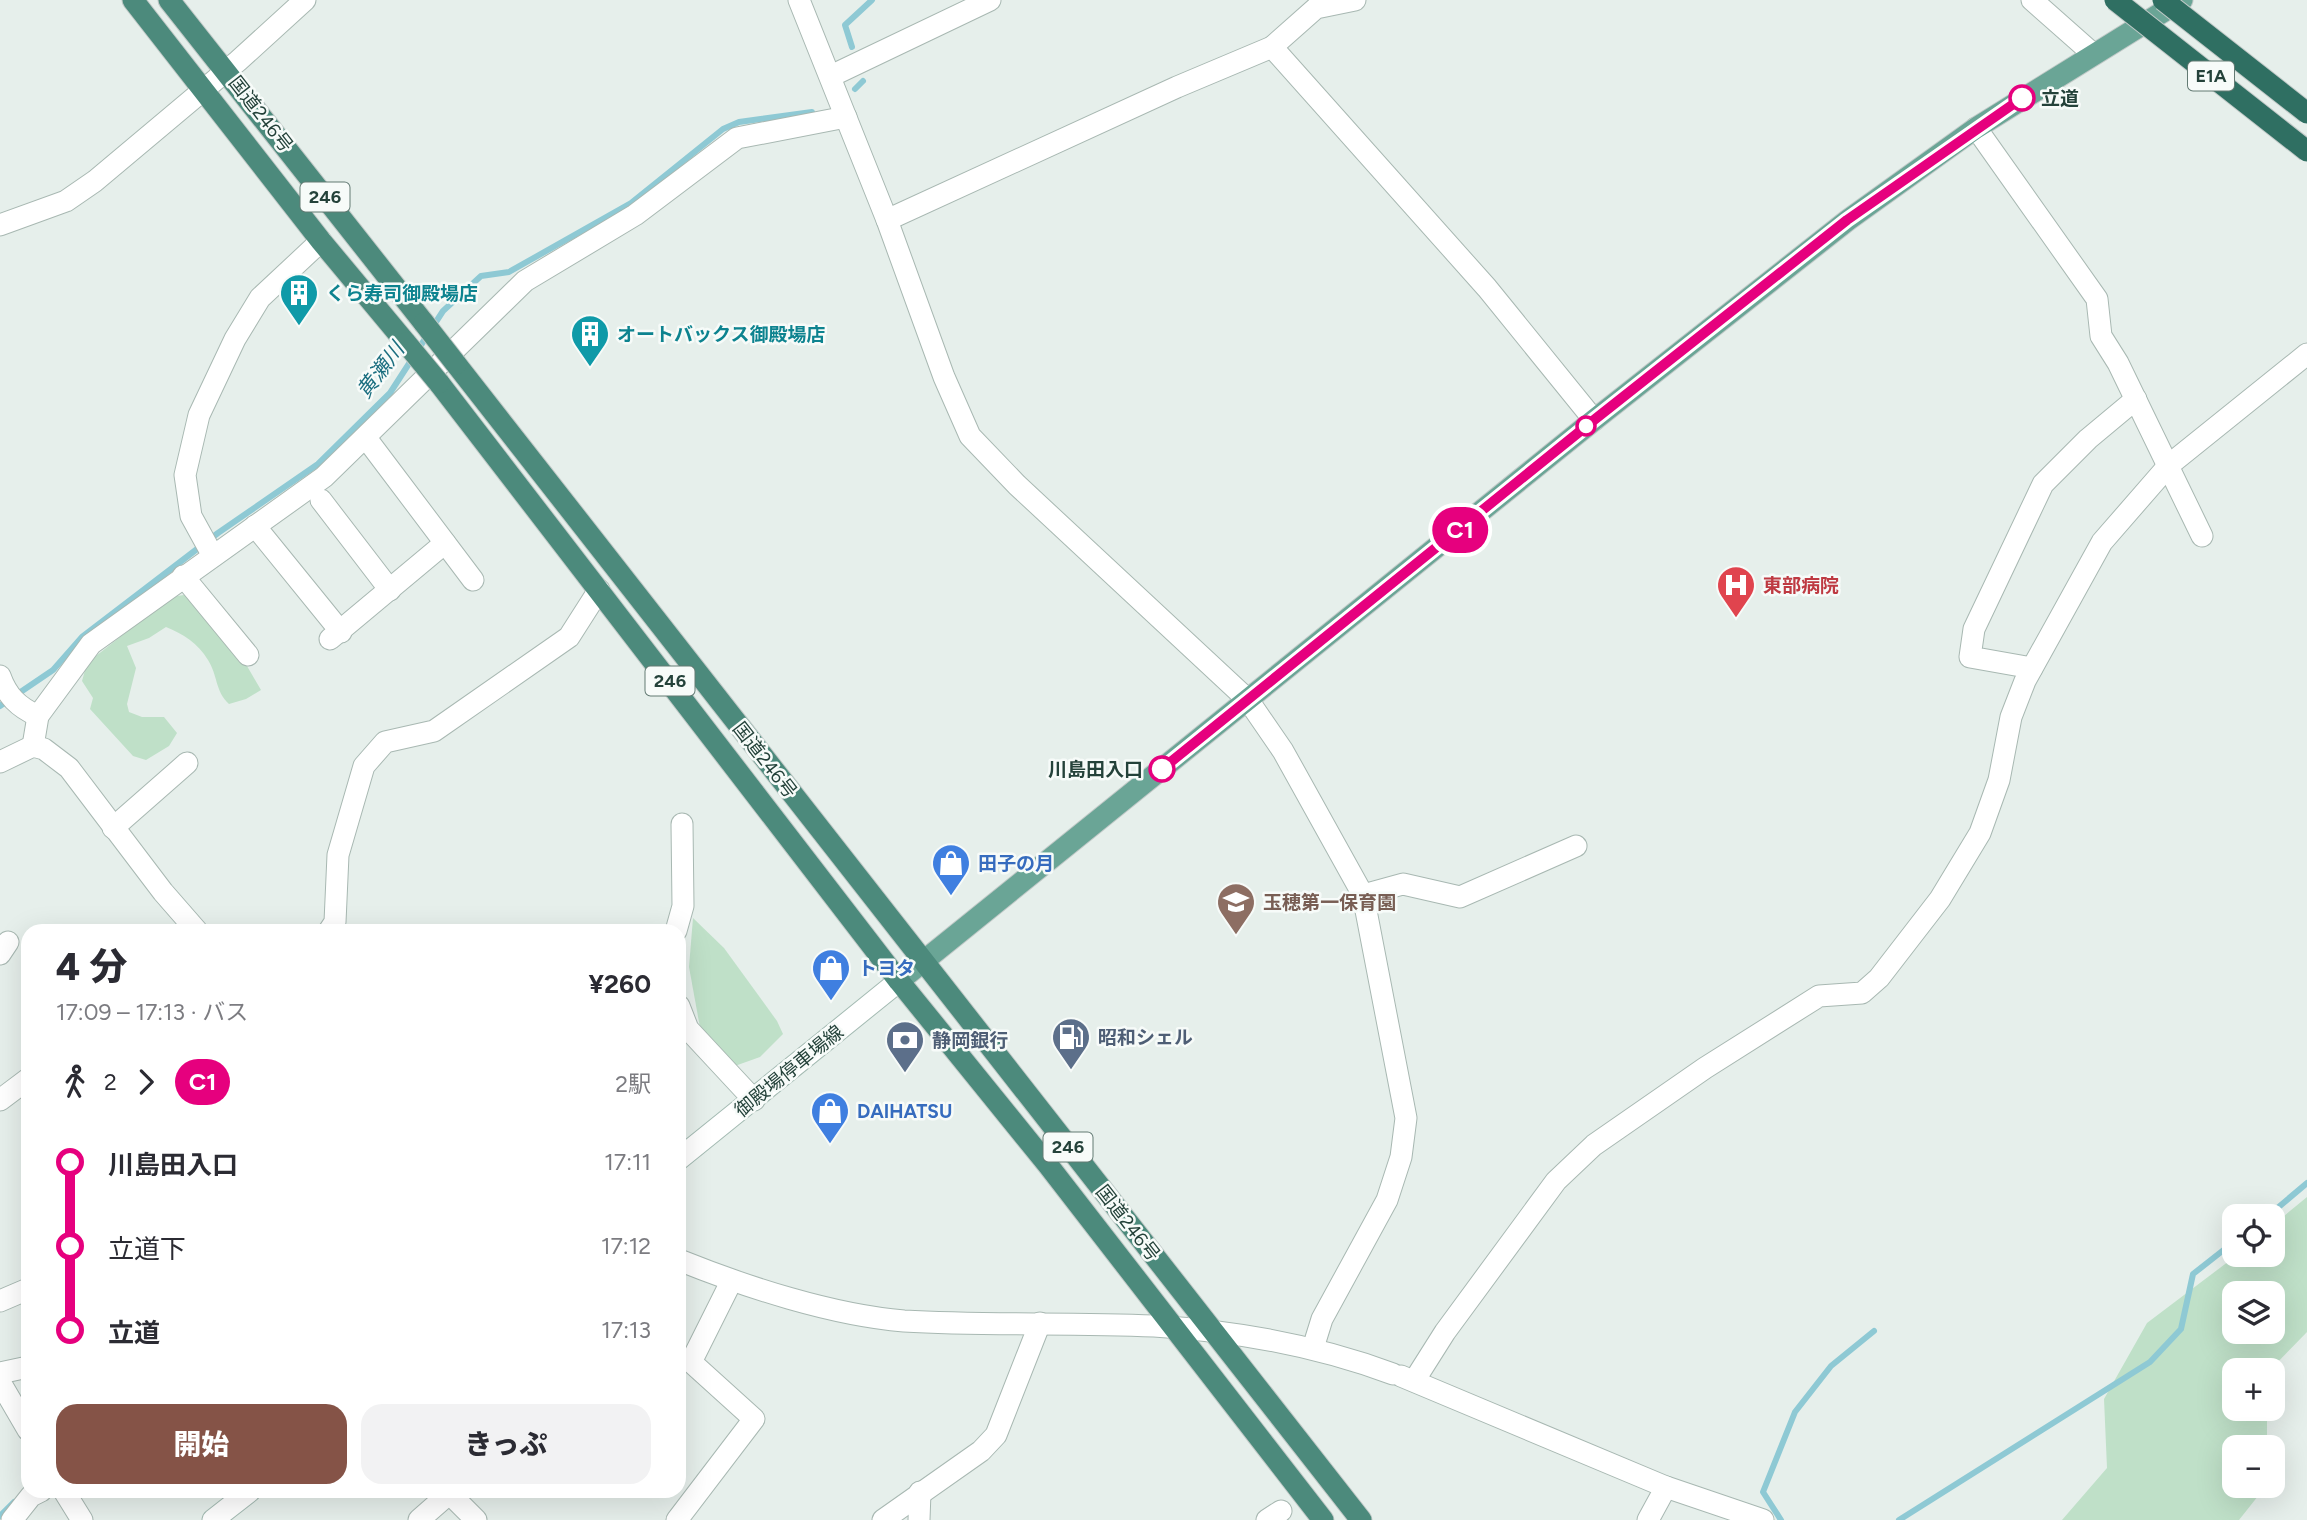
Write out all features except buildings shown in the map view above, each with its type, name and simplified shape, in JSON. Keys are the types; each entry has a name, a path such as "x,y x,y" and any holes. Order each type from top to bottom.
{"highway":[{"name":"国道246号","path":"133,0 321,241 439,383 899,981 1176,1328 1323,1520"},
{"name":"国道246号","path":"169,0 1361,1520"},
{"name":"E1A","path":"2115,0 2307,151"},
{"name":"E1A","path":"2163,0 2307,113"}],"main road":[{"path":"899,981 1594,420 1847,220 1976,128 2092,53 2182,0"}],"street":[{"path":"0,225 76,194 202,88 227,71 304,0"},
{"path":"799,0 887,220 944,377 970,436 1017,485 1248,700 1283,751 1363,895 1406,1118 1401,1157 1387,1200 1322,1319 1313,1348"},
{"path":"831,76 990,0"},
{"path":"887,220 1237,60 1272,47 1316,8 1354,0"},
{"path":"2032,0 2092,53"},
{"path":"1272,47 1487,288 1594,420"},
{"path":"33,746 33,713 92,644 183,576 206,546 255,526 324,477 489,313 525,281 635,215 737,138 846,117"},
{"path":"1976,128 2097,299 2102,336 2136,398 2202,536"},
{"path":"206,546 191,516 185,475 199,415 235,339 260,298 321,241"},
{"path":"1415,1381 1445,1332 1556,1181 1594,1145 1705,1068 1819,996 1862,993 1880,978 1940,899 1980,834 1999,780 2011,717 2032,668 2102,542 2169,465 2307,354"},
{"path":"2032,668 1970,657 1974,629 2043,484 2088,439 2136,398"},
{"path":"366,438 473,580"},
{"path":"321,500 390,590"},
{"path":"255,526 336,636 445,544"},
{"path":"183,576 248,655"},
{"path":"334,924 338,855 364,766 385,743 434,731 569,638 599,590"},
{"path":"3,683 33,713"},
{"path":"0,762 33,746 44,749 69,768 113,828 191,924"},
{"path":"113,828 187,763"},
{"path":"678,924 683,906 682,824"},
{"path":"1363,895 1403,884 1461,897 1576,846"},
{"name":"御殿場停車場線","path":"686,1153 899,981"},
{"path":"686,1024 754,1100"},
{"path":"686,1263 732,1282 815,1304 903,1321 1176,1328 1313,1348 1415,1381 1666,1487 1763,1520"},
{"path":"677,1520 754,1419 691,1362 732,1282"},
{"path":"0,1301 21,1292"},
{"path":"883,1520 981,1451 996,1435 1040,1323"},
{"path":"0,1373 21,1368"},
{"path":"0,1382 21,1418"},
{"path":"1648,1520 1666,1487"},
{"path":"919,1520 920,1492"},
{"path":"12,1520 30,1498"},
{"path":"68,1498 82,1520"},
{"path":"213,1520 241,1498"},
{"path":"419,1520 444,1498"},
{"path":"456,1498 476,1520"}],"green space":[{"path":"190,594 233,642 261,690 246,699 229,704 221,694 211,666 200,649 190,640 166,627 149,638 127,646 136,668 127,704 129,712 142,717 164,717 177,733 169,746 146,760 133,756 90,709 93,698 82,681 87,663 171,597"},
{"path":"693,918 724,948 777,1021 783,1034 760,1057 732,1067 701,1033 689,967"},
{"path":"2307,1197 2307,1332 2282,1358 2222,1358 2222,1421 2267,1421 2267,1435 2222,1435 2222,1498 2256,1498 2239,1520 2062,1520 2107,1468 2104,1399 2147,1323 2222,1266 2285,1267 2285,1215"}],"waterway":[{"name":"黄瀬川","path":"852,47 845,25 872,0"},
{"name":"黄瀬川","path":"855,89 863,81"},
{"name":"黄瀬川","path":"0,706 53,670 82,637 218,533 318,464 390,393 443,311 481,276 509,272 631,203 723,129 739,122 812,112"},
{"path":"2282,1204 2307,1183"},
{"path":"1899,1520 2150,1362 2181,1329 2193,1274 2222,1251"},
{"path":"1781,1520 1763,1492 1795,1412 1831,1366 1874,1331"},
{"path":"0,1516 14,1502"}],"bus line":[{"name":"C1","path":"1162,769 1594,420 1847,220 2022,98"}],"place":[{"name":"立道","path":"2022,98"},
{"name":"くら寿司御殿場店","path":"299,327"},
{"name":"オートバックス御殿場店","path":"590,368"},
{"name":"東部病院","path":"1736,619"},
{"name":"川島田入口","path":"1162,769"},
{"name":"田子の月","path":"951,897"},
{"name":"玉穂第一保育園","path":"1236,936"},
{"name":"トヨタ","path":"831,1002"},
{"name":"昭和シェル","path":"1071,1071"},
{"name":"静岡銀行","path":"905,1074"},
{"name":"DAIHATSU","path":"830,1145"}]}
